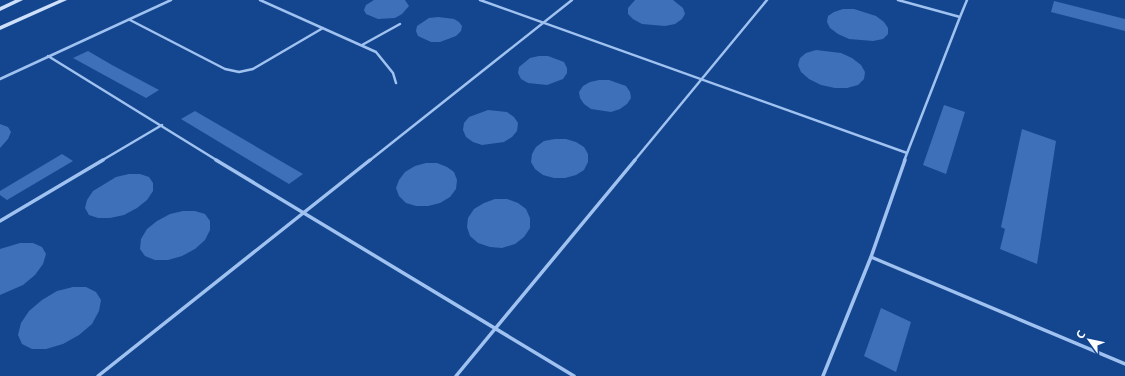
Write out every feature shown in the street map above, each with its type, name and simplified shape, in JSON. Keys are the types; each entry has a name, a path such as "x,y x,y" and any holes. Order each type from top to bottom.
{"main road":[{"path":"0,8 20,0"},
{"path":"0,28 64,0"}],"lane":[{"path":"0,79 171,0"},
{"path":"260,0 376,52 393,73 396,83"},
{"path":"480,0 907,153"},
{"path":"98,376 572,0"},
{"path":"456,376 766,0"},
{"path":"898,0 960,17"},
{"path":"823,376 871,257 907,153 967,0"},
{"path":"130,20 225,69 236,72 245,72 253,69 323,28"},
{"path":"362,45 400,24"},
{"path":"48,56 162,125 302,213 574,376"},
{"path":"0,221 162,125"},
{"path":"871,257 1125,364"}],"building":[{"path":"374,0 405,0 409,6 402,14 395,18 378,19 366,14 364,10 366,5"},
{"path":"635,0 673,0 683,8 685,14 682,19 675,24 665,26 642,24 628,14 628,8"},
{"path":"1054,1 1125,19 1125,31 1051,12"},
{"path":"843,9 854,9 876,16 884,22 888,28 888,34 883,39 873,41 849,39 838,34 830,28 827,22 828,16"},
{"path":"438,17 454,19 459,22 462,26 461,31 456,36 440,42 431,42 418,36 416,31 417,26 429,18"},
{"path":"816,50 841,53 852,58 861,65 865,72 864,79 858,85 847,88 835,88 821,85 809,79 801,72 798,65 800,58 806,53"},
{"path":"88,51 159,90 146,98 73,58"},
{"path":"548,56 564,62 567,68 567,73 563,79 547,85 528,83 521,79 518,73 519,67 530,58"},
{"path":"609,80 626,86 630,92 631,98 627,104 620,109 611,112 591,109 584,104 580,98 579,92 583,86 590,82"},
{"path":"944,105 965,112 946,174 923,165"},
{"path":"488,110 507,112 514,117 518,123 517,131 512,137 504,142 482,145 473,142 466,137 463,130 464,123 469,117"},
{"path":"195,111 303,174 289,184 181,119"},
{"path":"0,124 8,127 11,132 8,139 0,148"},
{"path":"1022,129 1056,141 1037,264 1000,249 1005,229 1001,227"},
{"path":"566,139 576,142 584,147 588,154 588,162 584,170 576,175 565,178 554,178 543,175 535,169 531,162 532,154 536,147 544,141"},
{"path":"62,154 73,161 7,200 0,195 0,191"},
{"path":"426,163 437,163 454,172 457,180 456,189 450,197 440,203 428,206 416,206 406,203 399,196 396,188 399,180 405,172 415,166"},
{"path":"129,174 140,174 149,177 153,183 153,191 147,200 137,208 124,215 110,218 98,218 89,215 85,208 87,200 93,191 116,177"},
{"path":"495,199 507,199 518,203 526,209 530,218 530,228 524,237 515,244 502,248 490,247 478,243 470,236 467,227 468,218 474,209"},
{"path":"183,211 195,211 205,214 210,221 210,230 205,240 195,249 182,256 168,260 155,260 145,256 140,249 141,239 147,229 157,221 170,214"},
{"path":"20,243 33,243 42,247 46,254 43,264 35,275 23,285 0,295 0,249"},
{"path":"73,287 86,287 96,292 101,300 99,311 92,324 79,335 63,344 46,349 32,349 22,344 18,335 21,323 29,311 42,300 57,291"},
{"path":"881,308 911,322 896,372 864,356"}]}
